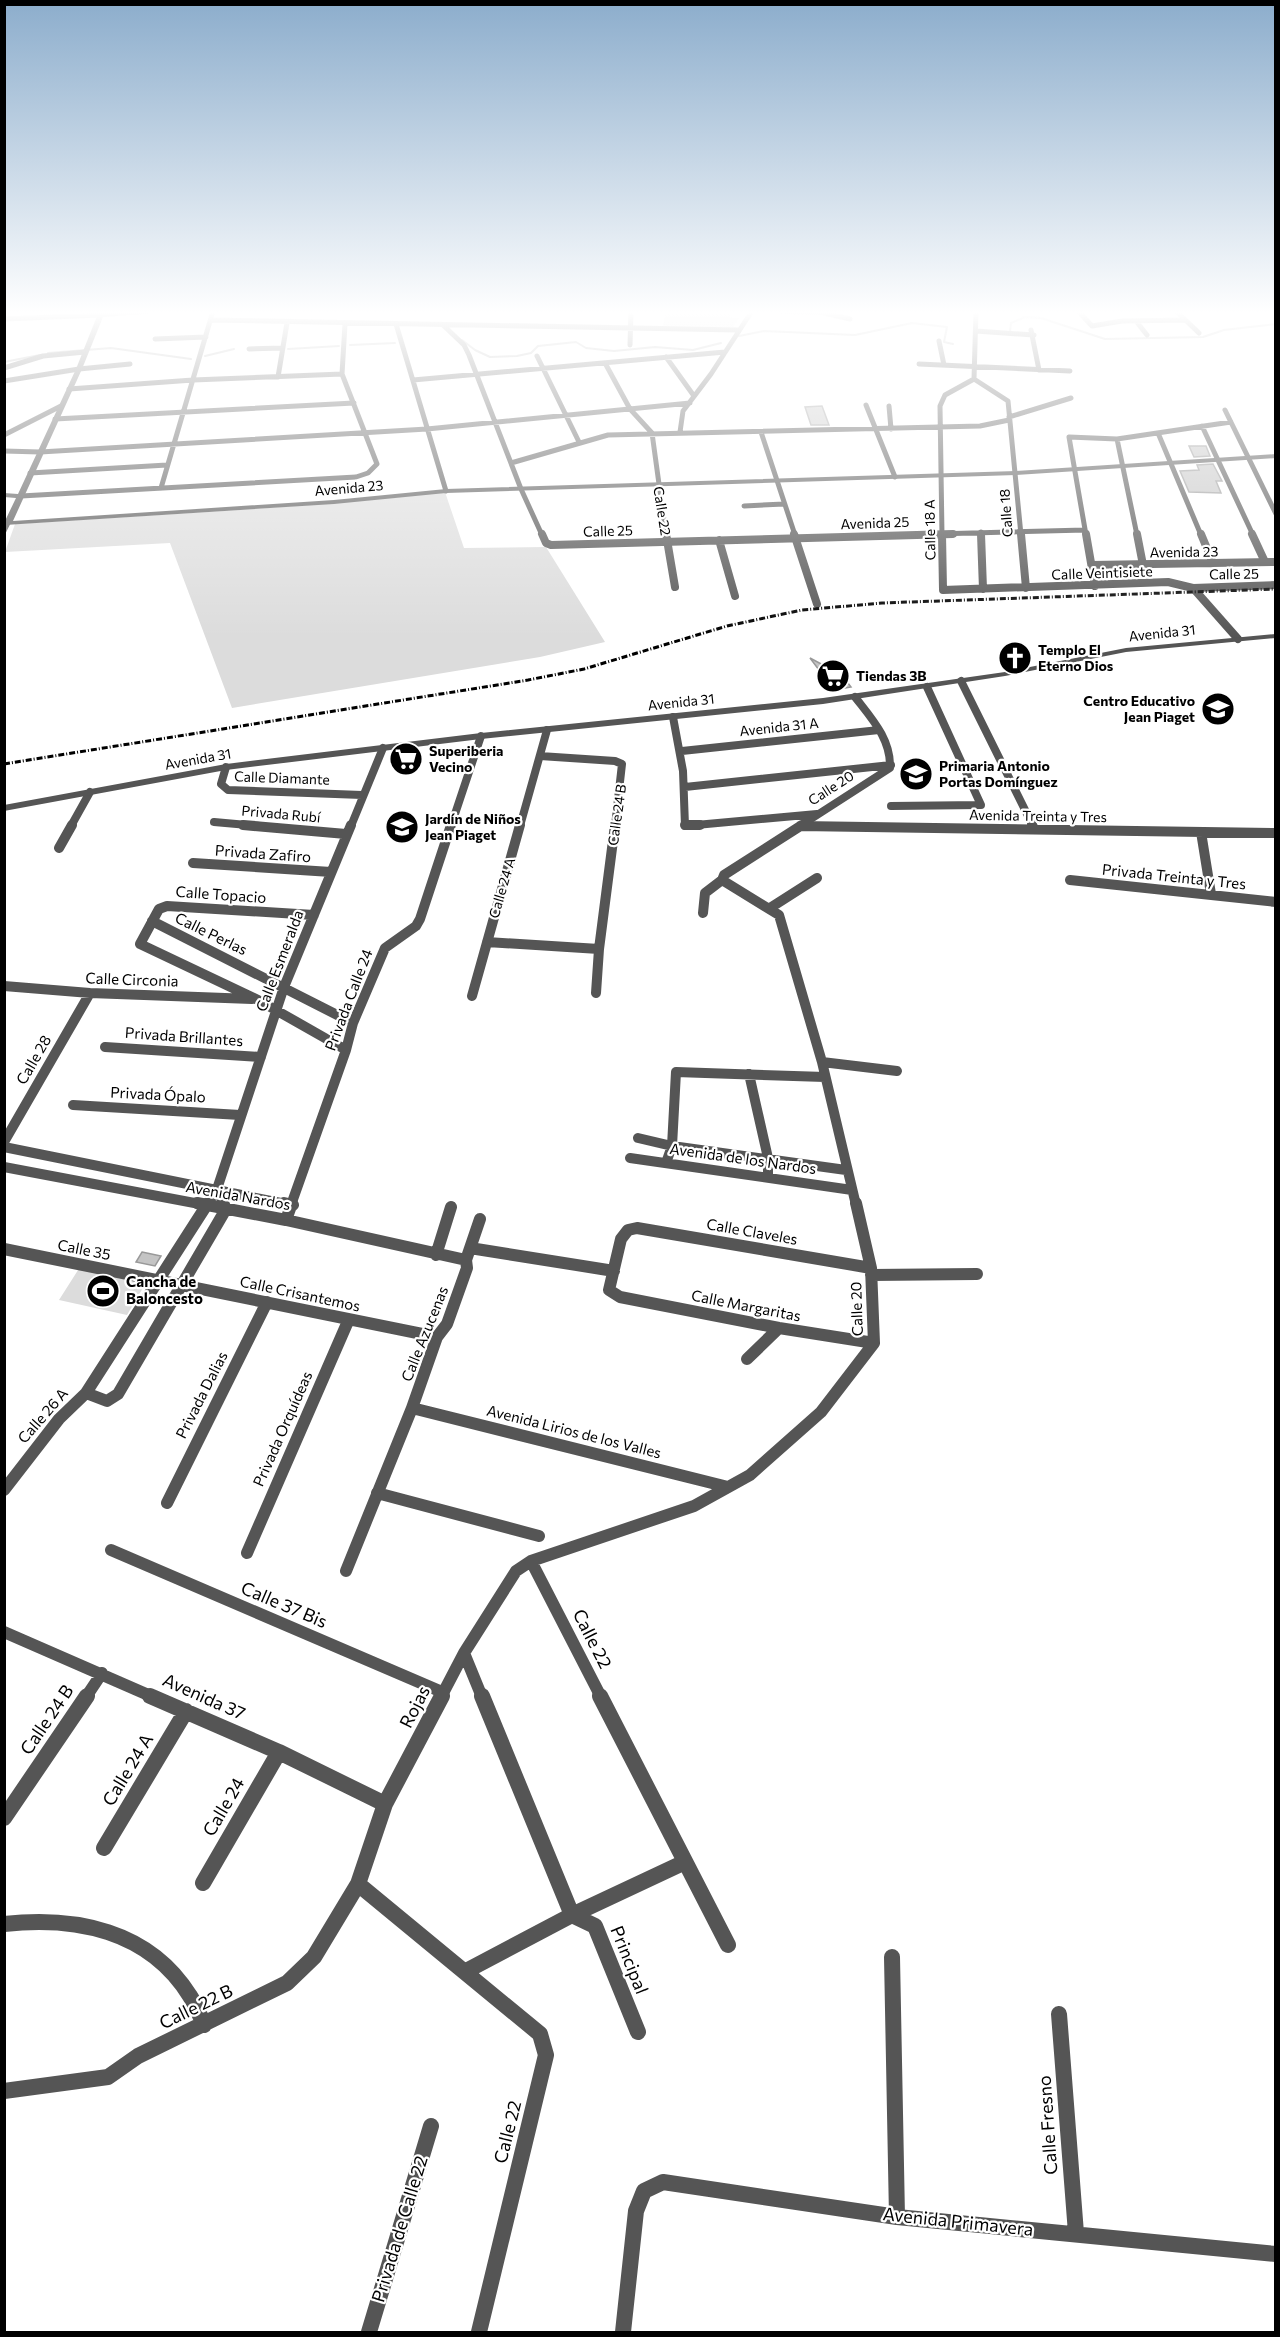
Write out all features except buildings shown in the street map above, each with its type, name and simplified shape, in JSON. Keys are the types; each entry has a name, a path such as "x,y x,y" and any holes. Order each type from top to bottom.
{"street":[{"path":"4,435 30,420"},
{"path":"6,527 55,420"},
{"path":"161,488 181,420"},
{"path":"4,495 21,496 356,477 368,473 377,464 360,420"},
{"path":"424,420 446,491"},
{"path":"493,420 521,489"},
{"path":"4,451 40,452 365,433 520,420"},
{"path":"567,420 579,442"},
{"path":"640,420 652,434"},
{"path":"680,432 681,420"},
{"path":"872,420 895,477"},
{"path":"890,420 891,429"},
{"name":"Calle 18 A","path":"939,420 943,590"},
{"path":"511,463 608,435 939,428 980,426 1002,420"},
{"name":"Calle 18","path":"1009,420 1026,588"},
{"path":"1095,586 1071,436 1117,440 1230,422 1250,458 1275,514"},
{"path":"1202,426 1265,562"},
{"path":"761,432 817,604"},
{"path":"1158,433 1214,563"},
{"name":"Calle 22","path":"652,434 666,542 675,587"},
{"path":"1117,440 1143,565"},
{"name":"Avenida 23","path":"6,527 334,502 446,491 1016,473 1275,456"},
{"path":"30,473 167,465"},
{"name":"Calle 25","path":"521,489 546,543 551,545 666,542"},
{"path":"744,506 784,504"},
{"path":"4,513 13,513"},
{"name":"Avenida 25","path":"666,542 1085,530"},
{"path":"981,532 983,589"},
{"path":"719,540 735,596"},
{"name":"Avenida 23","path":"1092,566 1275,562"},
{"name":"Calle Veintisiete","path":"943,590 1168,582 1193,588"},
{"name":"Calle 25","path":"1193,588 1275,585"},
{"path":"1193,588 1238,639"},
{"name":"Avenida 31","path":"4,808 226,767 481,736 855,697 927,687 1126,650 1275,636"},
{"path":"961,681 1034,829"},
{"path":"891,806 981,806 927,687"},
{"path":"686,787 891,765 890,755 879,730 855,697"},
{"path":"673,717 682,751 686,787 685,826 821,813"},
{"name":"Calle 24 A","path":"472,996 547,730"},
{"name":"Avenida 31 A","path":"682,751 879,730"},
{"name":"Privada Calle 24","path":"286,1220 346,1050 353,1023 385,948 416,926 420,919 481,736"},
{"name":"Calle Esmeralda","path":"217,1188 284,987 383,748"},
{"name":"Calle 24 B","path":"540,756 622,764 599,949"},
{"name":"Calle 20","path":"702,913 705,893 722,880 724,875 887,770 891,765"},
{"name":"Calle Diamante","path":"226,767 221,784 228,790 362,795"},
{"path":"59,848 90,792"},
{"name":"Privada Rubí","path":"214,822 346,834"},
{"name":"Avenida Treinta y Tres","path":"800,826 1275,833"},
{"path":"1201,832 1211,894"},
{"name":"Privada Zafiro","path":"193,863 331,872"},
{"path":"722,880 770,908 817,878"},
{"name":"Privada Treinta y Tres","path":"1070,880 1275,902"},
{"name":"Calle Topacio","path":"152,921 163,907 314,915"},
{"name":"Calle 20","path":"531,1562 694,1506 750,1475 821,1412 874,1343 871,1271 822,1062 778,915 770,908"},
{"path":"152,921 141,946 258,1000 346,1050"},
{"name":"Calle Perlas","path":"152,921 353,1023"},
{"path":"487,942 599,949 596,993"},
{"name":"Calle Circonia","path":"4,986 90,993 258,1000"},
{"name":"Calle 28","path":"4,1142 90,993"},
{"name":"Privada Brillantes","path":"105,1047 261,1057"},
{"path":"822,1062 897,1071"},
{"path":"666,1163 672,1146 676,1072 825,1077"},
{"path":"749,1074 768,1158 768,1177"},
{"name":"Privada Ópalo","path":"73,1105 240,1114"},
{"name":"Avenida de los Nardos","path":"639,1138 672,1146 846,1170"},
{"name":"Avenida Nardos","path":"4,1147 293,1204"},
{"name":"Avenida de los Nardos","path":"630,1158 852,1190"},
{"name":"Avenida Nardos","path":"4,1167 286,1220 466,1260"},
{"path":"86,1394 107,1401 118,1394 226,1209 217,1188"},
{"name":"Calle 26 A","path":"4,1490 59,1419 86,1394 204,1205 217,1188"},
{"path":"436,1255 451,1207"},
{"name":"Calle Azucenas","path":"346,1570 412,1408 437,1337 447,1324 467,1268 466,1260 480,1219"},
{"name":"Calle Claveles","path":"614,1271 621,1239 628,1230 637,1228 871,1271 977,1274"},
{"path":"470,1248 614,1271"},
{"name":"Calle 35","path":"4,1249 157,1280"},
{"name":"Calle Margaritas","path":"614,1271 609,1290 614,1295 779,1328 874,1343"},
{"name":"Calle Crisantemos","path":"157,1280 437,1337"},
{"name":"Privada Dalias","path":"167,1503 267,1302"},
{"name":"Privada Orquídeas","path":"247,1553 349,1319"},
{"path":"747,1359 779,1328"},
{"name":"Avenida Lirios de los Valles","path":"412,1408 728,1487"},
{"path":"377,1493 539,1536"},
{"name":"Calle 37 Bis","path":"111,1550 442,1692"},
{"name":"Calle 22","path":"531,1562 685,1862"},
{"name":"Rojas","path":"358,1884 385,1804 442,1692 516,1571 531,1562"},
{"name":"Avenida 37","path":"7,1637 102,1673 279,1752 385,1804"},
{"path":"464,1653 572,1915"},
{"name":"Calle 24 B","path":"4,1818 102,1673"},
{"name":"Calle 24 A","path":"104,1848 186,1711"},
{"name":"Calle 24","path":"203,1883 279,1752"},
{"path":"358,1884 466,1971 572,1915 685,1862 728,1945"},
{"name":"Calle 22 B","path":"4,2091 108,2077 138,2056 287,1983 314,1957 358,1884"},
{"name":"Principal","path":"572,1915 595,1926 638,2032"},
{"path":"4,1924 30,1919 70,1921 110,1931 145,1949 175,1977 198,2006 204,2025"},
{"path":"892,1957 897,2217"},
{"name":"Calle 22","path":"466,1971 540,2034 546,2055 479,2332"},
{"name":"Calle Fresno","path":"1059,2014 1076,2234"},
{"name":"Privada de Calle 22","path":"369,2332 431,2126"},
{"name":"Avenida Primavera","path":"623,2332 636,2211 644,2191 663,2182 897,2217 1275,2254"}],"shaded area":[{"path":"445,492 464,548 546,547 605,642 540,657 232,708 170,543 5,552 15,524 284,507"},
{"name":"Cancha de Baloncesto","path":"80,1267 147,1281 127,1315 59,1300"}],"railway":[{"path":"4,764 528,680 584,669 727,626 802,610 882,603 1276,589"}],"place":[{"name":"Templo El Eterno Dios","path":"1015,658"},
{"name":"Tiendas 3B","path":"833,676"},
{"name":"Centro Educativo Jean Piaget","path":"1218,709"},
{"name":"Superiberia Vecino","path":"406,759"},
{"name":"Primaria Antonio Portas Domínguez","path":"916,774"},
{"name":"Jardín de Niños Jean Piaget","path":"402,827"},
{"name":"Cancha de Baloncesto","path":"103,1291"}]}
